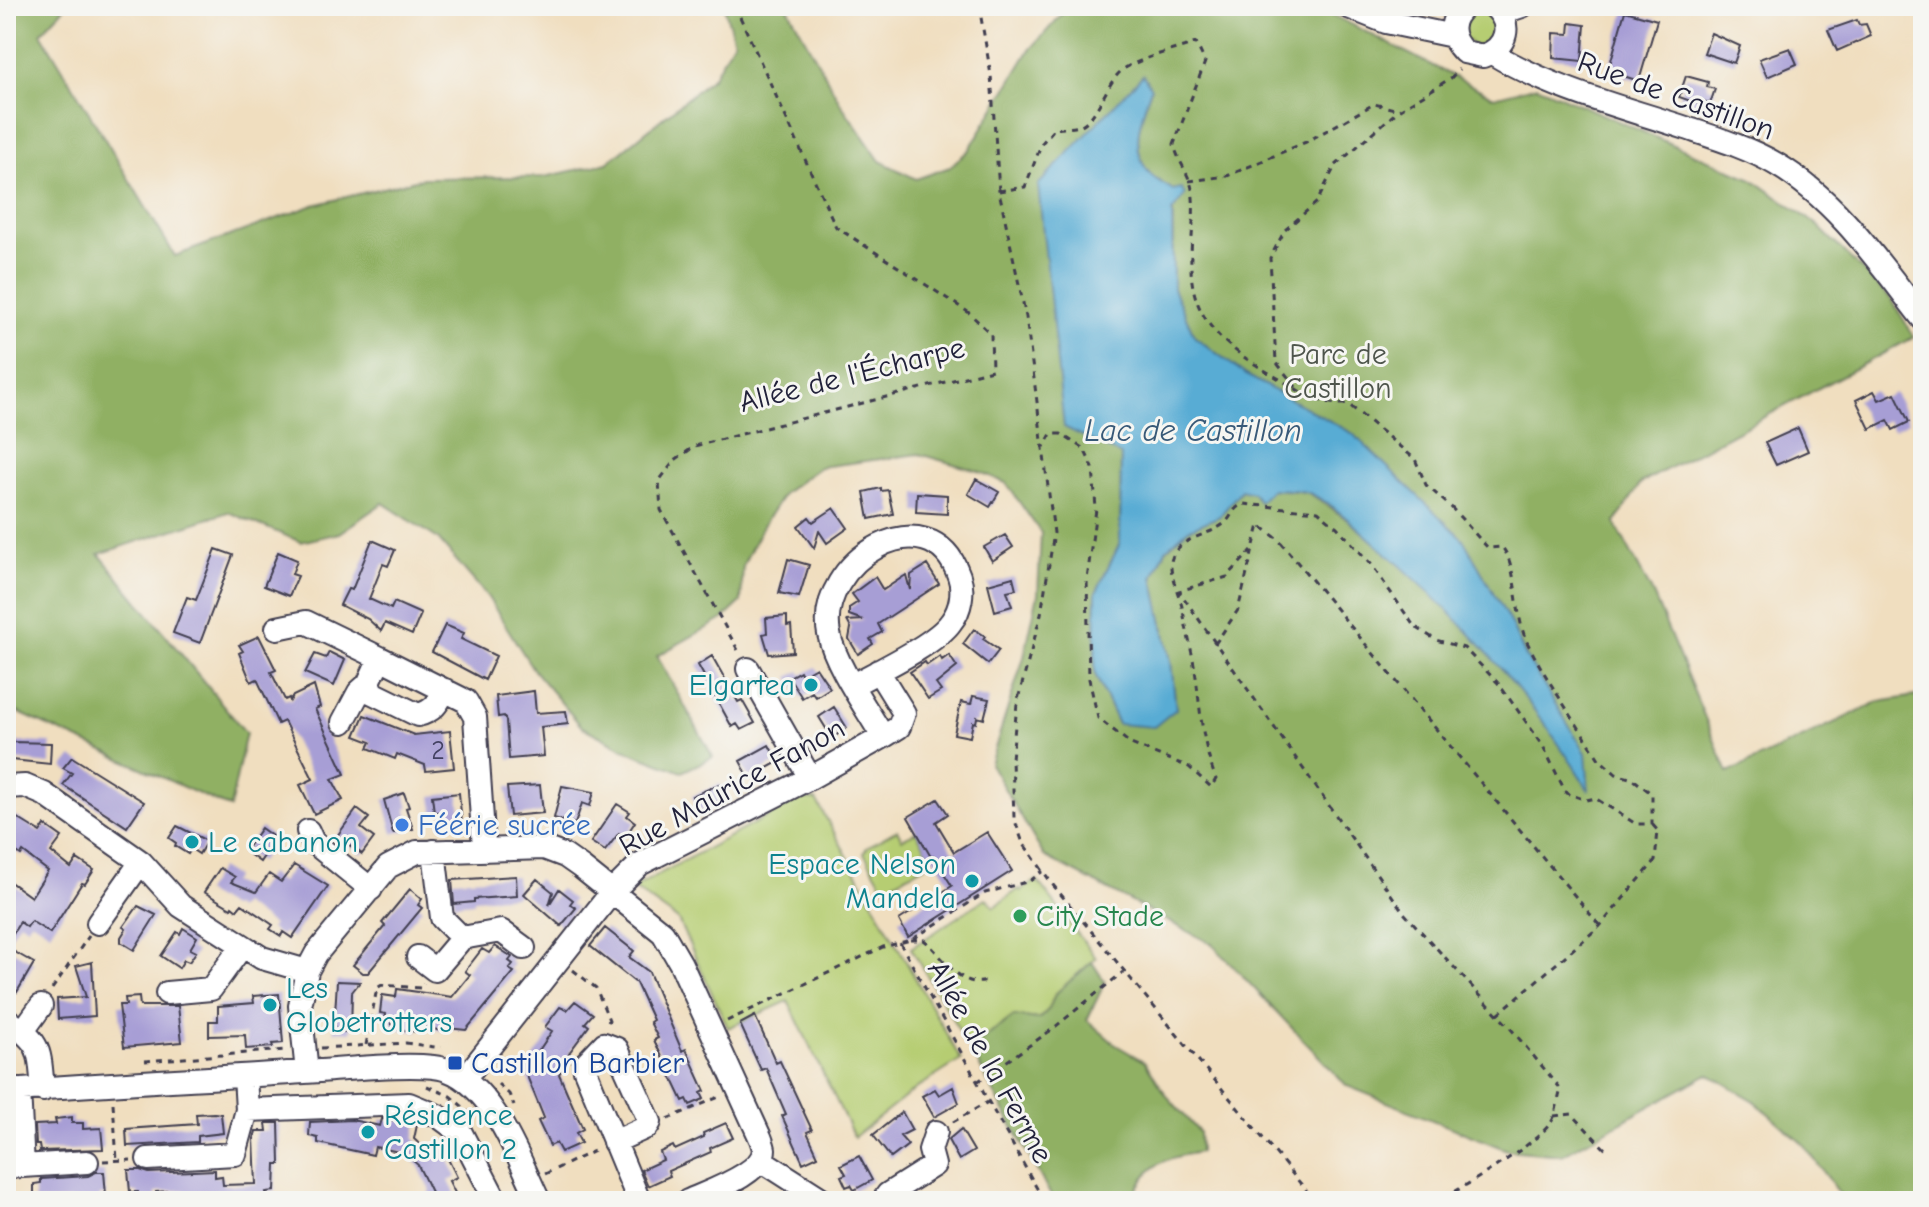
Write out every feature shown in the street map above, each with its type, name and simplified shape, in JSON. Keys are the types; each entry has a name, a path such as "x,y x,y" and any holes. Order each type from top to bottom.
{"street":[{"path":"1346,6 1386,22 1453,36 1453,20 1465,6"},
{"path":"1492,53 1504,40 1505,22 1512,10"},
{"name":"Rue de Castillon","path":"1453,36 1464,52 1473,56 1492,53 1516,68 1718,139 1774,163 1802,181 1834,212 1923,319"},
{"name":"Rue Maurice Fanon","path":"853,685 940,634 952,621 960,605 962,584 956,566 945,551 928,541 909,537 888,541 843,573 830,601 828,631 833,648 853,685 883,737"},
{"path":"277,628 306,622 466,701 475,717 484,848"},
{"path":"343,722 359,692 368,684 380,658"},
{"path":"748,669 810,778"},
{"name":"Rue Maurice Fanon","path":"473,1068 612,892 640,864 810,778 899,727 904,713 878,671"},
{"path":"368,684 371,692 418,715 429,712 437,705 445,690"},
{"path":"6,787 25,786 44,794 141,862 181,906 262,958 307,971"},
{"path":"308,831 313,842 371,889"},
{"path":"307,1072 300,1006 307,971 316,954 388,867 417,852 544,848 565,856 663,933 681,964 764,1149 761,1160 745,1175 688,1201"},
{"path":"434,851 442,918 462,938"},
{"path":"98,923 141,862"},
{"path":"424,961 435,970 462,938 501,931 524,948"},
{"path":"167,993 211,989 242,946"},
{"path":"41,1006 15,1025 31,1037 39,1050 43,1090"},
{"path":"614,1142 647,1127 650,1122 617,1049 608,1044 598,1047 584,1065 614,1142 639,1201"},
{"path":"87,1162 14,1166 12,1091 409,1066 447,1069 472,1087 496,1112 539,1201"},
{"path":"148,1159 235,1154 247,1110 245,1076"},
{"path":"247,1110 409,1104 438,1116 461,1133 496,1201"},
{"path":"883,1201 888,1194 934,1165 930,1150 936,1132"},
{"path":"761,1160 825,1201"}],"path":[{"name":"Allée de l'Écharpe","path":"735,6 836,227 968,312 991,334 992,370 695,446 675,460 659,481 661,510 748,669"},
{"path":"979,6 991,75 999,191 1026,317 1054,533 1041,614 1017,703 1012,759 1014,818 1023,843 1043,871 1123,972 1315,1201"},
{"path":"1512,10 1558,6"},
{"path":"999,191 1025,187 1042,143 1054,129 1081,125 1091,119 1100,100 1121,71 1196,43 1205,62 1174,144 1176,157 1189,181 1194,211 1191,269 1194,295 1204,320 1245,359 1327,405 1348,404 1415,459 1426,485 1488,548 1502,547 1509,555 1516,604 1526,640 1599,759 1616,774 1633,779 1652,794 1652,824 1658,831 1655,861 1600,926 1498,1014"},
{"path":"1298,389 1276,362 1270,258 1285,230 1317,202 1335,166 1399,110 1451,78 1461,66"},
{"path":"1189,181 1227,176 1306,142 1374,104 1399,110"},
{"path":"1044,447 1051,434 1061,434 1084,449 1093,468 1096,509 1087,580 1089,679 1098,718 1131,744 1189,767 1211,787 1216,779 1205,750 1195,673 1179,591"},
{"path":"1437,1201 1469,1185 1553,1122 1561,1089 1498,1014 1404,913 1179,591 1170,572 1173,555 1187,541 1227,521 1234,508 1243,504 1318,511 1371,564 1414,626 1436,640 1464,648 1498,683 1542,744 1566,793 1586,800 1595,798 1636,824 1652,824"},
{"path":"1215,644 1238,610 1259,525 1278,539 1600,926"},
{"path":"1179,591 1227,577 1252,550"},
{"path":"911,940 985,893 1030,881 1043,871"},
{"path":"41,1006 98,923"},
{"path":"709,1029 883,947 911,940 924,940 962,979 973,983 989,980"},
{"name":"Allée de la Ferme","path":"900,943 1044,1201"},
{"path":"366,1045 377,988 382,985 421,988 424,961"},
{"path":"569,967 596,988 609,1020 598,1047"},
{"path":"977,1082 1050,1031 1123,972"},
{"path":"647,1127 738,1089"},
{"path":"936,1132 989,1102"},
{"path":"113,1103 117,1161"},
{"path":"1554,1116 1572,1114 1605,1149"},
{"path":"544,1174 614,1142"},
{"path":"87,1162 148,1159"}],"green space":[{"name":"Parc de Castillon","path":"6,6 66,6 41,33 175,256 314,205 423,178 544,177 607,163 712,78 734,41 724,6 787,6 841,104 880,161 916,179 950,167 969,150 1029,51 1069,6 1315,6 1494,97 1537,86 1752,179 1816,224 1892,300 1914,337 1641,483 1615,523 1653,594 1728,773 1878,702 1923,695 1923,1201 1845,1201 1803,1144 1753,1100 1708,1074 1562,1155 1507,1150 1347,1086 1212,944 1044,856 990,764 1024,657 1038,594 1041,533 1006,483 978,471 919,454 820,467 784,493 743,565 741,602 723,619 657,656 713,757 682,772 630,752 582,727 535,672 487,596 438,539 383,503 339,533 301,542 228,512 99,554 246,733 230,808 6,707","holes":["1143,75 1151,89 1138,144 1144,165 1151,175 1173,190 1173,289 1195,337 1246,375 1352,433 1463,539 1511,624 1589,789 1566,752 1506,673 1432,592 1348,520 1307,492 1272,489 1253,493 1241,490 1220,516 1187,530 1166,550 1153,577 1171,662 1176,709 1118,724 1095,674 1096,593 1120,543 1121,455 1095,128"]},
{"path":"1470,11 1489,13 1495,20 1493,39 1476,47 1461,36 1462,17"},
{"path":"800,799 816,800 961,1060 917,1088 854,1137 788,1001 728,1028 678,920 633,888"},
{"path":"897,830 902,839 916,832 931,857 924,861 926,865 884,888 864,853 867,847"},
{"path":"1037,880 1096,958 1055,994 1049,1009 1039,1019 1014,1016 970,1049 911,948 986,898 994,907"},
{"path":"1092,962 1105,982 1087,1020 1116,1045 1145,1062 1167,1096 1199,1132 1200,1152 1174,1157 1157,1165 1131,1201 1054,1201 970,1049 1014,1016 1039,1019 1049,1009 1055,994"}],"water":[{"name":"Lac de Castillon","path":"1143,75 1151,88 1139,133 1140,155 1153,177 1173,190 1181,188 1185,195 1172,212 1173,289 1195,337 1246,375 1352,433 1463,539 1526,657 1586,753 1589,791 1544,723 1466,629 1408,572 1344,516 1318,497 1301,491 1272,489 1259,502 1253,493 1241,490 1220,516 1187,530 1166,549 1153,577 1171,662 1176,709 1154,727 1118,724 1095,674 1096,593 1120,543 1121,455 1064,427 1038,185"}],"building":[{"path":"1625,11 1657,20 1639,81 1608,71"},
{"path":"1857,20 1859,25 1866,24 1871,36 1837,51 1828,30"},
{"path":"1570,23 1585,25 1582,61 1553,58 1554,33 1569,34"},
{"path":"1711,33 1740,46 1734,63 1704,53"},
{"path":"1790,48 1797,64 1767,77 1759,59"},
{"path":"1686,76 1708,82 1707,87 1715,89 1710,104 1703,101 1702,105 1679,97"},
{"path":"1874,391 1879,400 1895,393 1909,422 1893,430 1888,420 1870,429 1856,400"},
{"path":"1798,428 1808,451 1776,465 1765,443"},
{"path":"976,479 999,492 990,507 968,494"},
{"path":"881,488 881,491 888,490 893,514 869,519 864,492"},
{"path":"917,493 947,495 947,514 916,512"},
{"path":"834,508 848,528 827,543 819,531 814,548 798,526 809,517 813,522"},
{"path":"1005,535 1013,547 992,561 984,547"},
{"path":"372,540 395,550 388,566 383,564 369,599 391,609 394,602 421,614 412,635 385,623 381,631 368,619 340,605 348,589 352,590"},
{"path":"216,549 233,555 200,643 173,633 187,597 196,600"},
{"path":"278,552 297,560 292,574 298,576 289,596 264,586"},
{"path":"788,559 809,565 799,597 779,593"},
{"path":"927,565 939,584 878,624 882,632 870,639 873,644 858,654 849,639 851,628 847,621 863,620 849,615 849,608 858,602 852,594 875,577 883,590 906,575 910,590 911,575"},
{"path":"1013,577 1016,589 1007,591 1012,606 995,611 988,584"},
{"path":"787,616 787,626 791,625 793,652 769,654 763,634 767,633 766,618"},
{"path":"445,625 464,633 461,639 496,656 485,680 432,652"},
{"path":"974,629 999,650 988,664 963,644"},
{"path":"259,636 276,670 271,672 285,700 289,698 290,701 293,696 314,686 320,707 315,709 345,774 332,779 343,800 314,814 300,785 313,779 284,721 278,724 257,679 251,682 239,653 243,651 239,645"},
{"path":"329,652 345,660 334,686 305,673 315,654 326,658"},
{"path":"949,655 957,667 936,684 941,691 928,699 910,672 925,662 927,665 940,656 942,660"},
{"path":"712,656 738,702 742,700 755,723 741,730 737,724 732,727 698,665"},
{"name":"Elgartea","path":"816,667 830,688 816,697 812,692 802,698 789,677 800,671 802,675"},
{"path":"534,691 536,713 566,711 568,724 541,727 544,756 509,759 506,721 504,716 498,717 496,696"},
{"path":"973,696 989,699 984,719 977,717 976,723 973,722 970,737 954,734 961,702 971,704"},
{"path":"834,707 847,728 832,738 819,717"},
{"path":"364,715 414,735 450,731 454,768 426,771 425,765 397,754 395,759 368,748 371,742 355,736"},
{"path":"12,742 51,743 50,764 12,760"},
{"path":"769,745 778,762 749,778 740,761"},
{"path":"72,757 144,802 127,827 63,785 72,773 63,768"},
{"path":"720,784 727,798 698,811 692,796"},
{"path":"540,785 543,813 510,816 507,787"},
{"path":"562,786 594,792 590,806 582,803 575,824 554,818"},
{"path":"404,793 413,829 393,833 384,800"},
{"path":"459,793 462,823 443,823 442,812 434,812 432,796"},
{"name":"Espace Nelson Mandela","path":"938,799 948,814 936,822 954,852 987,832 1012,871 908,937 899,920 952,886 908,817"},
{"path":"617,804 630,812 627,816 635,822 625,837 619,833 605,851 591,842"},
{"path":"357,809 369,818 361,828 374,838 362,854 337,836"},
{"path":"6,811 40,832 45,825 62,837 51,852 71,868 77,859 94,870 50,933 31,921 27,927 20,922 6,944 6,879 31,897 48,871 23,852 21,855 7,845 12,838 6,834"},
{"name":"Le cabanon","path":"177,826 207,841 199,854 191,849 188,854 175,846 176,843 169,838"},
{"path":"261,828 272,836 268,841 272,844 260,862 245,851"},
{"path":"294,865 328,886 292,938 270,929 273,925 242,904 237,910 204,892 220,868 235,877 231,882 256,892 269,874 281,882"},
{"path":"516,876 517,896 474,899 474,902 454,904 452,880"},
{"path":"537,879 553,892 549,905 559,889 573,900 570,904 576,908 561,926 524,894"},
{"path":"410,889 422,899 418,905 422,908 368,973 363,973 353,965"},
{"path":"138,906 156,915 134,950 121,942 121,937 126,929 123,927"},
{"path":"183,928 197,937 190,949 196,952 189,962 184,960 179,968 161,956"},
{"path":"605,928 634,951 629,957 649,972 682,1051 686,1049 705,1091 701,1093 704,1099 690,1105 687,1099 683,1101 654,1040 658,1038 650,1022 653,1020 636,983 590,946"},
{"path":"495,946 512,957 509,961 513,964 509,969 514,972 466,1030 448,1028 447,1032 419,1026 418,1032 392,1028 392,1021 385,1019 386,1014 380,1013 382,995 396,997 397,989 452,997 470,975 465,971 482,949 489,953"},
{"path":"6,947 34,963 17,992 6,985"},
{"path":"92,962 95,1016 58,1019 57,999 86,997 76,966"},
{"path":"337,981 360,982 352,992 351,1032 334,1031"},
{"path":"279,994 283,1043 246,1049 245,1035 209,1036 209,1021 218,1021 218,1006 254,1003 253,996"},
{"path":"139,997 140,1006 178,1006 182,1042 124,1047 119,1005 126,1005 125,998"},
{"path":"575,1001 593,1014 585,1023 589,1026 569,1053 571,1055 559,1074 583,1129 576,1133 581,1143 561,1152 556,1143 550,1146 538,1121 544,1118 525,1071 552,1031 545,1027 560,1007 567,1010"},
{"path":"755,1016 812,1130 807,1132 818,1156 803,1163 782,1116 786,1114 766,1068 761,1070 740,1024"},
{"path":"953,1087 959,1103 934,1117 922,1096 935,1089 939,1095"},
{"path":"902,1112 912,1130 900,1136 908,1145 891,1158 873,1135"},
{"path":"196,1114 221,1114 223,1133 198,1136 198,1142 127,1146 126,1129 197,1124"},
{"path":"72,1117 72,1123 83,1123 83,1129 101,1128 103,1149 40,1151 39,1145 36,1145 35,1125 56,1124 55,1119"},
{"path":"382,1119 417,1125 414,1139 428,1152 441,1145 457,1177 449,1181 459,1201 414,1201 431,1192 418,1165 404,1153 375,1147 373,1155 318,1143 318,1138 309,1136 310,1122 352,1120 380,1126"},
{"path":"266,1123 279,1123 280,1164 276,1164 275,1191 266,1192 268,1201 224,1201 224,1197 185,1194 185,1190 156,1192 156,1197 138,1198 138,1192 130,1192 128,1170 149,1173 215,1170 215,1177 222,1176 223,1185 256,1184 254,1139 256,1131 267,1131"},
{"path":"726,1123 733,1138 710,1148 711,1152 668,1171 670,1176 648,1186 641,1170 663,1160 660,1152 673,1146 675,1150"},
{"path":"961,1129 974,1151 959,1160 948,1140"},
{"path":"859,1156 872,1180 854,1190 851,1185 846,1187 841,1176 846,1174 841,1165"},
{"path":"104,1172 106,1195 100,1195 99,1200 34,1201 34,1184 41,1183 41,1179 88,1176"}],"place":[{"name":"Elgartea","path":"811,685"},
{"name":"Féérie sucrée","path":"402,825"},
{"name":"Le cabanon","path":"192,842"},
{"name":"Espace Nelson Mandela","path":"972,881"},
{"name":"City Stade","path":"1020,916"},
{"name":"Les Globetrotters","path":"270,1005"},
{"name":"Castillon Barbier","path":"455,1063"},
{"name":"Résidence Castillon 2","path":"368,1132"}]}
